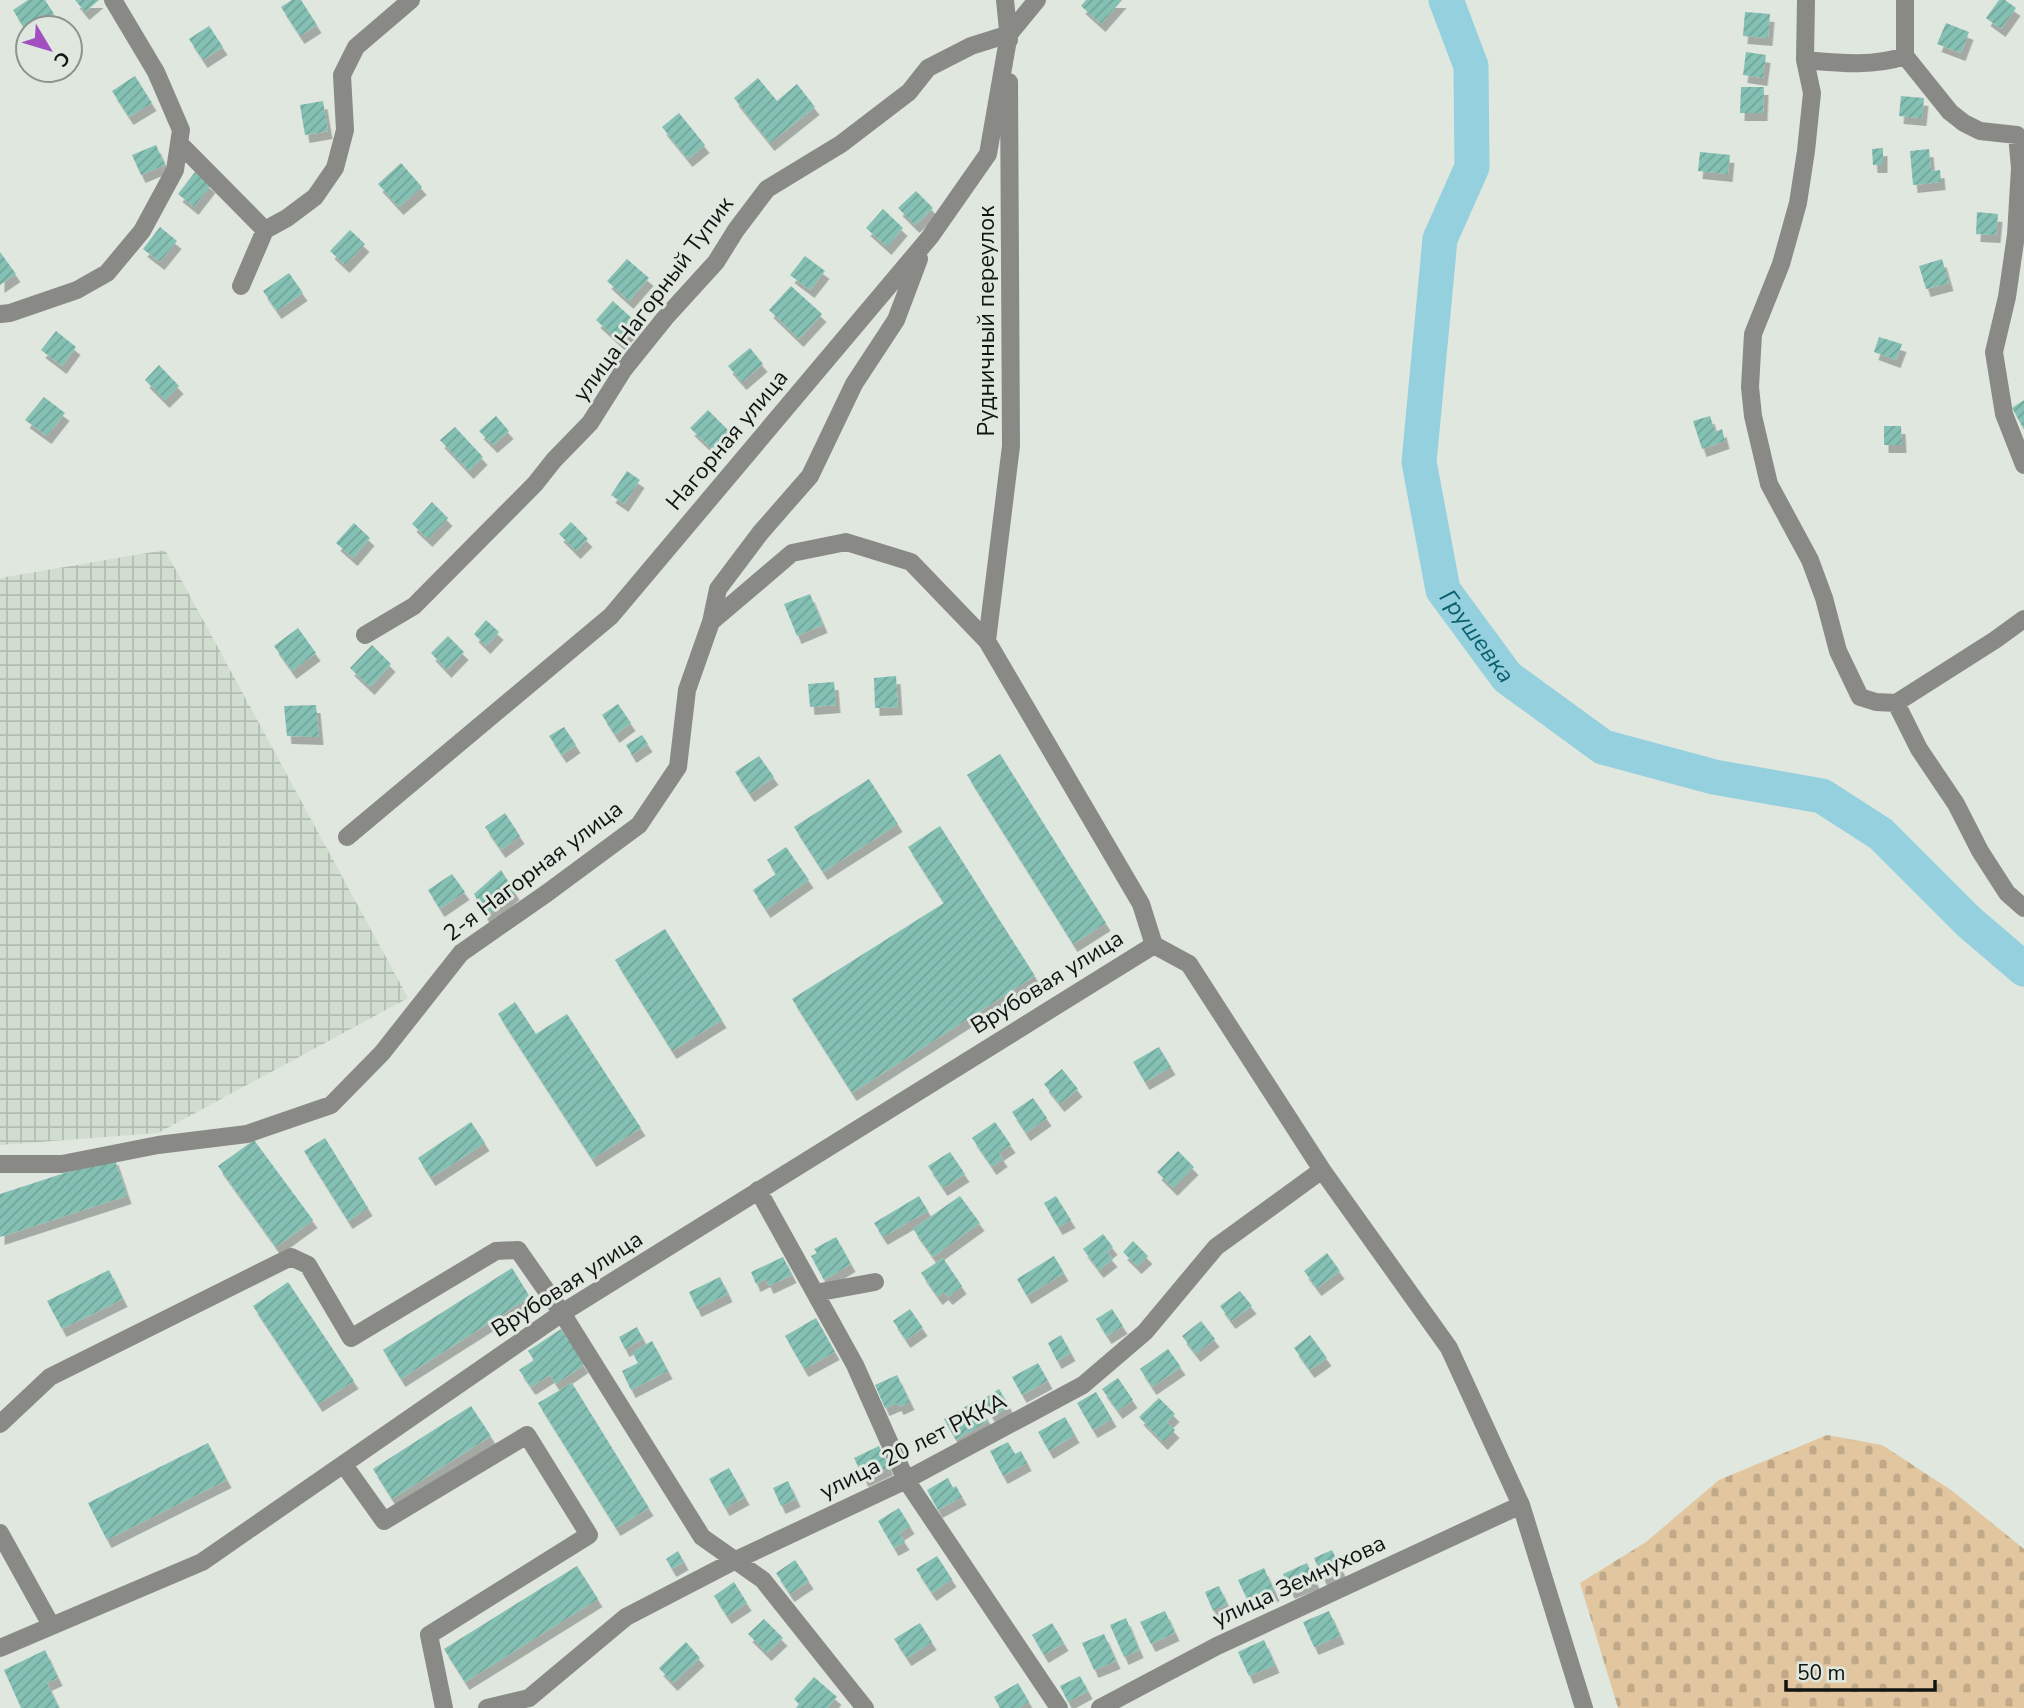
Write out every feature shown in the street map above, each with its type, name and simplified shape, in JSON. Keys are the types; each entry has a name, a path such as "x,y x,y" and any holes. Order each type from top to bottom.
{"street":[{"path":"0,314 10,313 77,289 107,273 142,231 175,170 181,130 156,72 113,0"},
{"path":"241,286 265,230 287,218 315,197 335,168 345,130 342,75 356,47 411,0"},
{"name":"Рудничный переулок","path":"987,640 1011,446 1009,34 1005,0"},
{"name":"Нагорная улица","path":"347,837 611,617 930,237 988,155 1009,34 1037,0"},
{"path":"1806,0 1805,60 1812,93 1807,151 1798,203 1781,264 1753,334 1750,387 1752,416 1769,484 1810,560 1839,651 1860,697 1876,702 1896,703 2024,619"},
{"path":"1905,0 1905,56 1950,112 1980,131 2020,136 2016,235 2007,297 1993,352 2004,414 2024,465"},
{"name":"улица Нагорный Тупик","path":"365,635 414,606 535,484 590,423 624,369 665,318 716,262 767,189 841,144 909,92 928,68 971,46 1009,34"},
{"path":"1805,60 1887,62 1905,56"},
{"path":"179,143 265,230"},
{"name":"2-я Нагорная улица","path":"0,1164 62,1164 158,1145 247,1133 331,1105 382,1053 461,953 639,825 678,767 687,690 711,622 718,589 761,532 810,477 854,384 896,320 913,271 930,237"},
{"path":"711,622 792,553 846,542 911,562 987,640 1141,904 1154,945 1189,964 1322,1170 1449,1348 1521,1505 1584,1708"},
{"path":"1896,703 1919,749 1956,804 1979,851 2007,893 2024,908"},
{"name":"Врубовая улица","path":"0,1648 202,1562 562,1313 1154,945"},
{"name":"улица 20 лет РККА","path":"487,1708 533,1703 626,1617 734,1561 906,1480 1083,1385 1145,1332 1216,1247 1322,1170"},
{"path":"758,1191 855,1365 906,1480 1059,1708"},
{"path":"0,1424 50,1377 291,1257 308,1265 351,1338 496,1251 518,1250 562,1313 702,1537 763,1580 865,1708"},
{"path":"815,1293 875,1282"},
{"path":"344,1465 383,1521 527,1435 589,1535 429,1635 444,1708"},
{"name":"улица Земнухова","path":"1100,1708 1217,1646 1521,1505"},
{"path":"0,1533 51,1625"}],"shaded area":[{"path":"165,550 408,998 158,1133 0,1145 0,578"}],"green space":[{"path":"1827,1435 1882,1445 1951,1490 2024,1549 2024,1708 1618,1708 1580,1583 1646,1542 1719,1480"}],"building":[{"path":"28,0 45,0 54,14 16,14 13,10"},
{"path":"75,0 99,0 85,12"},
{"path":"292,0 301,0 317,25 300,36 281,7"},
{"path":"1086,0 1122,0 1101,24 1081,6"},
{"path":"1999,0 2005,0 2016,8 2001,29 1986,18"},
{"path":"1745,12 1770,14 1768,38 1743,36"},
{"path":"1946,23 1969,32 1961,53 1937,44"},
{"path":"209,26 223,47 203,60 189,39"},
{"path":"1746,52 1766,55 1763,78 1743,75"},
{"path":"135,76 152,103 129,117 112,91"},
{"path":"758,78 777,101 797,84 815,107 770,143 734,98"},
{"path":"1741,87 1764,87 1763,113 1740,113"},
{"path":"1901,96 1924,98 1922,118 1899,116"},
{"path":"323,101 328,131 305,135 300,105"},
{"path":"679,113 705,145 688,159 662,127"},
{"path":"156,145 165,165 141,175 132,155"},
{"path":"1883,148 1883,165 1873,165 1872,149"},
{"path":"1929,149 1931,171 1940,170 1941,182 1913,185 1910,151"},
{"path":"1700,152 1730,155 1728,174 1698,171"},
{"path":"401,163 422,187 399,207 378,184"},
{"path":"195,172 211,185 194,207 178,194"},
{"path":"916,191 933,208 915,225 898,208"},
{"path":"883,209 903,228 887,247 866,228"},
{"path":"1977,212 1998,214 1996,235 1976,234"},
{"path":"160,227 177,241 160,262 143,249"},
{"path":"350,230 365,244 345,265 330,251"},
{"path":"0,252 16,274 0,285"},
{"path":"805,256 825,271 810,290 790,275"},
{"path":"627,259 649,278 629,301 607,281"},
{"path":"1942,259 1949,283 1926,289 1919,266"},
{"path":"289,273 303,293 277,311 263,291"},
{"path":"791,286 822,314 799,339 769,310"},
{"path":"613,301 637,323 620,342 596,320"},
{"path":"56,331 76,347 62,366 41,350"},
{"path":"1879,337 1902,344 1896,360 1874,352"},
{"path":"750,348 763,364 742,382 728,366"},
{"path":"159,365 179,386 165,400 145,380"},
{"path":"44,397 65,413 47,436 25,420"},
{"path":"2024,400 2024,429 2012,408"},
{"path":"708,410 730,432 713,450 690,428"},
{"path":"496,416 509,431 493,445 479,431"},
{"path":"1710,416 1715,432 1722,429 1725,441 1702,449 1693,421"},
{"path":"1884,426 1901,426 1902,445 1884,445"},
{"path":"455,427 483,457 469,471 440,440"},
{"path":"627,471 640,480 624,504 611,495"},
{"path":"432,502 448,518 428,539 412,524"},
{"path":"571,522 588,539 576,551 559,534"},
{"path":"354,523 370,538 353,558 336,543"},
{"path":"810,594 823,625 797,636 784,604"},
{"path":"486,620 499,632 486,646 474,634"},
{"path":"298,628 316,653 292,671 274,646"},
{"path":"448,636 464,652 447,670 431,653"},
{"path":"372,645 391,664 370,687 350,668"},
{"path":"896,676 898,707 875,708 874,678"},
{"path":"834,682 836,705 810,707 808,684"},
{"path":"618,704 631,723 615,735 602,715"},
{"path":"316,705 319,737 287,736 284,706"},
{"path":"564,727 576,745 562,755 549,736"},
{"path":"642,735 648,744 632,755 626,745"},
{"path":"1000,754 1106,923 1073,944 967,775"},
{"path":"759,756 774,777 750,794 735,772"},
{"path":"869,779 898,824 823,872 794,827"},
{"path":"505,813 520,836 501,850 485,827"},
{"path":"940,826 1035,976 852,1093 792,999 944,903 908,847"},
{"path":"786,847 809,880 766,910 753,890 776,874 767,860"},
{"path":"501,870 515,892 486,917 474,894"},
{"path":"452,874 465,892 440,909 428,890"},
{"path":"665,929 722,1020 672,1051 615,960"},
{"path":"515,1002 536,1034 567,1014 641,1128 592,1159 498,1014"},
{"path":"1159,1047 1171,1067 1145,1082 1133,1062"},
{"path":"1062,1069 1078,1089 1060,1104 1044,1084"},
{"path":"1033,1098 1047,1118 1026,1133 1012,1112"},
{"path":"471,1122 485,1143 431,1178 418,1158"},
{"path":"995,1122 1011,1145 999,1153 1003,1159 992,1167 972,1138"},
{"path":"325,1138 368,1208 348,1221 304,1151"},
{"path":"254,1140 313,1220 276,1247 218,1166"},
{"path":"1178,1151 1194,1167 1173,1188 1157,1172"},
{"path":"950,1152 965,1174 943,1188 928,1166"},
{"path":"114,1157 127,1196 0,1237 0,1194"},
{"path":"919,1196 928,1211 883,1237 874,1223"},
{"path":"960,1196 980,1223 933,1257 913,1229"},
{"path":"1056,1196 1071,1220 1058,1227 1044,1203"},
{"path":"1103,1234 1113,1247 1107,1252 1113,1259 1099,1270 1083,1249"},
{"path":"836,1237 851,1264 824,1280 811,1256 817,1253 814,1249"},
{"path":"1133,1241 1148,1256 1137,1266 1123,1252"},
{"path":"1327,1253 1340,1271 1317,1288 1304,1271"},
{"path":"1054,1256 1064,1273 1027,1296 1017,1279"},
{"path":"783,1257 792,1275 769,1286 766,1279 756,1284 751,1272"},
{"path":"943,1258 962,1286 948,1297 944,1292 938,1297 921,1273"},
{"path":"512,1268 530,1297 401,1379 383,1350"},
{"path":"109,1270 123,1299 62,1329 47,1301"},
{"path":"720,1277 728,1294 697,1309 689,1292"},
{"path":"288,1282 354,1381 318,1404 253,1306"},
{"path":"1240,1291 1252,1306 1231,1321 1220,1306"},
{"path":"910,1309 923,1328 906,1340 893,1321"},
{"path":"1112,1309 1123,1326 1107,1336 1096,1319"},
{"path":"816,1318 835,1352 804,1369 785,1336"},
{"path":"1201,1321 1215,1339 1196,1354 1182,1336"},
{"path":"637,1327 643,1339 625,1349 619,1337"},
{"path":"561,1329 569,1341 572,1339 584,1365 556,1384 550,1375 531,1387 519,1370 534,1360 528,1351"},
{"path":"1061,1335 1071,1353 1057,1361 1048,1343"},
{"path":"1310,1335 1327,1358 1310,1370 1294,1348"},
{"path":"652,1341 668,1371 631,1390 622,1371 638,1363 632,1352"},
{"path":"1168,1349 1181,1367 1152,1387 1140,1369"},
{"path":"1038,1363 1048,1381 1022,1395 1012,1377"},
{"path":"897,1375 910,1402 899,1407 897,1403 885,1408 875,1385"},
{"path":"1118,1378 1133,1400 1118,1411 1102,1389"},
{"path":"572,1383 649,1508 616,1528 538,1403"},
{"path":"999,1389 1009,1406 992,1417 982,1400"},
{"path":"1096,1392 1112,1419 1093,1430 1077,1403"},
{"path":"1159,1398 1175,1414 1167,1422 1175,1430 1163,1442 1139,1417"},
{"path":"977,1400 988,1421 956,1440 944,1419"},
{"path":"471,1406 491,1436 392,1499 373,1469"},
{"path":"1065,1417 1075,1435 1049,1451 1038,1432"},
{"path":"1008,1442 1015,1454 1021,1451 1027,1463 1003,1476 990,1451"},
{"path":"208,1443 227,1480 107,1540 88,1503"},
{"path":"879,1446 889,1467 864,1479 854,1458"},
{"path":"729,1468 745,1497 725,1508 709,1479"},
{"path":"948,1478 962,1497 938,1510 927,1490"},
{"path":"788,1481 796,1499 781,1506 773,1488"},
{"path":"899,1508 910,1526 899,1533 905,1542 894,1548 878,1521"},
{"path":"1332,1550 1342,1571 1323,1579 1314,1558"},
{"path":"678,1551 684,1562 672,1569 666,1559"},
{"path":"937,1556 952,1579 932,1593 916,1569"},
{"path":"795,1560 809,1581 790,1594 776,1573"},
{"path":"1307,1563 1315,1581 1290,1591 1283,1574"},
{"path":"577,1566 598,1599 465,1682 444,1649"},
{"path":"1264,1568 1275,1593 1250,1605 1238,1580"},
{"path":"734,1582 747,1603 727,1616 714,1596"},
{"path":"1219,1586 1227,1604 1213,1611 1205,1592"},
{"path":"1165,1611 1175,1633 1151,1644 1140,1622"},
{"path":"1329,1611 1340,1636 1314,1647 1303,1622"},
{"path":"1126,1618 1139,1650 1124,1657 1110,1625"},
{"path":"764,1619 783,1638 767,1653 748,1634"},
{"path":"920,1623 932,1642 907,1658 894,1639"},
{"path":"1052,1623 1064,1643 1044,1655 1032,1635"},
{"path":"1104,1634 1116,1661 1094,1670 1082,1643"},
{"path":"1264,1640 1275,1665 1249,1676 1238,1652"},
{"path":"686,1642 700,1658 673,1683 659,1668"},
{"path":"45,1650 58,1678 47,1683 59,1708 21,1708 4,1670"},
{"path":"1080,1676 1088,1691 1068,1702 1060,1686"},
{"path":"814,1677 837,1697 827,1708 796,1708 799,1704 794,1699"},
{"path":"1018,1683 1029,1702 1019,1708 1000,1708 994,1697"}],"waterway":[{"name":"Грушевка","path":"1446,0 1471,66 1472,167 1440,239 1419,462 1443,590 1507,677 1603,747 1714,777 1822,796 1881,834 1969,922 2024,969"}]}
